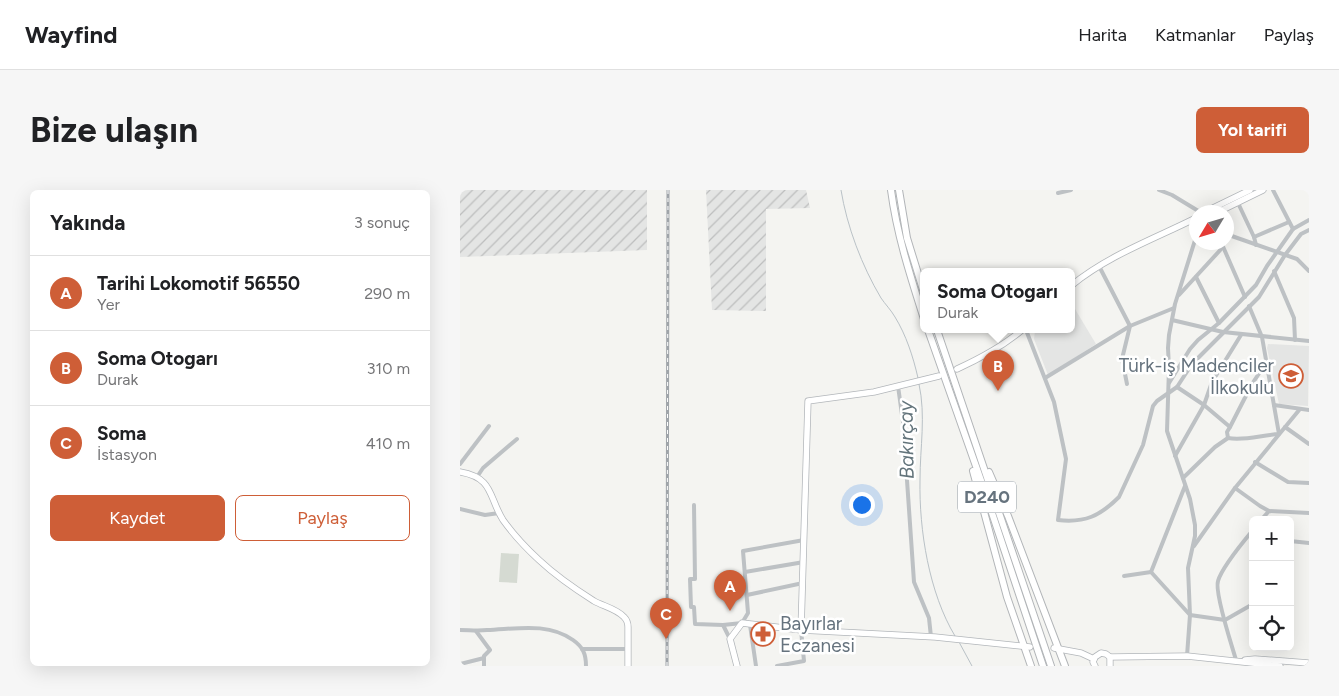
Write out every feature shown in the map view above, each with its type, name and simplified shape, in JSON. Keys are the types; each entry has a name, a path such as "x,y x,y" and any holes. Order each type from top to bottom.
{"highway":[{"path":"891,190 900,240 920,305"},
{"path":"899,190 907,238 920,280"},
{"name":"D240","path":"929,333 1043,666"},
{"name":"D240","path":"938,333 1051,666"},
{"path":"970,427 1008,516 1056,648 1065,666"},
{"path":"963,431 1007,597 1027,647 1031,666"}],"main road":[{"path":"1219,205 1250,190"},
{"path":"1234,205 1263,190"},
{"path":"1075,283 1099,266 1189,221"},
{"path":"957,368 1000,348 1018,333"},
{"path":"801,630 804,583 808,401 874,392 936,376"},
{"path":"460,472 474,474 482,481 490,492 503,519 538,560 595,602 624,615 627,621 628,666"},
{"path":"737,666 730,639 742,623 801,630 933,637 1027,647"},
{"path":"1056,648 1081,653 1094,663 1096,655 1101,653 1110,657 1187,656 1220,662 1255,659 1309,663"},
{"path":"1110,657 1110,666"},
{"path":"1236,660 1280,666"}],"street":[{"path":"1058,193 1071,190"},
{"path":"1159,190 1172,194 1189,205"},
{"path":"1273,190 1293,230"},
{"path":"1238,203 1256,245"},
{"path":"1168,384 1190,349 1198,340 1219,324 1245,297 1256,285 1293,230 1309,220"},
{"path":"1254,237 1289,222"},
{"path":"1027,333 1054,402 1066,459 1058,520 1080,521 1094,516 1119,497 1143,445 1153,406 1177,387 1192,364 1259,297 1285,255 1301,234 1309,230"},
{"path":"1234,237 1297,259 1309,271"},
{"path":"1187,656 1190,615 1188,568 1196,525 1167,431 1168,348 1174,308 1192,250"},
{"path":"1178,296 1218,250"},
{"path":"1224,250 1245,297"},
{"path":"1099,266 1130,326 1122,359 1127,384"},
{"path":"1274,272 1294,318 1295,340"},
{"path":"1196,277 1219,324"},
{"path":"1249,306 1262,337 1278,434"},
{"path":"1045,378 1130,326 1174,308"},
{"path":"1172,320 1223,332 1309,341"},
{"path":"1174,456 1204,405 1212,382 1242,334"},
{"path":"1228,438 1230,427 1252,384 1266,362"},
{"path":"901,385 914,582 929,618 933,637"},
{"path":"1177,387 1204,405 1230,427"},
{"path":"1274,404 1309,410"},
{"path":"1193,548 1255,462 1300,409"},
{"path":"460,464 489,426"},
{"path":"1285,427 1309,444"},
{"path":"1182,478 1215,447 1228,438 1242,440 1264,434 1278,434"},
{"path":"477,477 488,464 517,439"},
{"path":"1255,462 1288,482 1309,483"},
{"path":"1151,572 1185,486"},
{"path":"1235,488 1260,506 1269,510 1309,513"},
{"path":"694,505 695,579 690,579 691,607 694,607 695,624 724,625 742,623 748,613 743,550 804,540"},
{"path":"460,509 485,515 500,512"},
{"path":"1264,516 1269,510"},
{"path":"1236,660 1218,598 1217,582 1229,561 1249,535"},
{"path":"1294,541 1309,543"},
{"path":"745,572 804,562"},
{"path":"1124,576 1151,572"},
{"path":"1151,572 1190,615 1225,620 1250,606"},
{"path":"747,595 804,583"},
{"path":"724,625 730,639"},
{"path":"750,625 756,666"},
{"path":"460,630 525,628 555,630 567,636 582,649 586,656 586,666"},
{"path":"777,666 804,662 801,630"},
{"path":"476,631 490,650 484,658 484,666"},
{"path":"582,649 627,649"},
{"path":"460,664 484,658"}],"shaded area":[{"path":"460,190 647,190 647,250 460,257"},
{"path":"706,190 806,190 810,208 766,209 766,311 712,310"},
{"path":"1075,309 1096,344 1048,375 1034,339 1035,333 1075,333"},
{"name":"Türk-iş Madenciler İlkokulu","path":"1268,344 1309,346 1308,406 1279,404 1267,348"},
{"path":"501,553 519,554 517,583 499,582"}],"waterway":[{"name":"Bakırçay","path":"841,190 851,232 862,260 881,298 903,331 918,378"},
{"name":"Bakırçay","path":"919,384 922,408 921,519 932,581 938,601 955,636"},
{"name":"Bakırçay","path":"959,642 972,666"}],"railway":[{"path":"667,666 668,190"}],"place":[{"name":"Türk-iş Madenciler İlkokulu","path":"1291,376"},
{"name":"Soma Otogarı","path":"998,391"},
{"name":"Tarihi Lokomotif 56550","path":"730,611"},
{"name":"Bayırlar Eczanesi","path":"763,634"},
{"name":"Soma","path":"666,639"}]}
